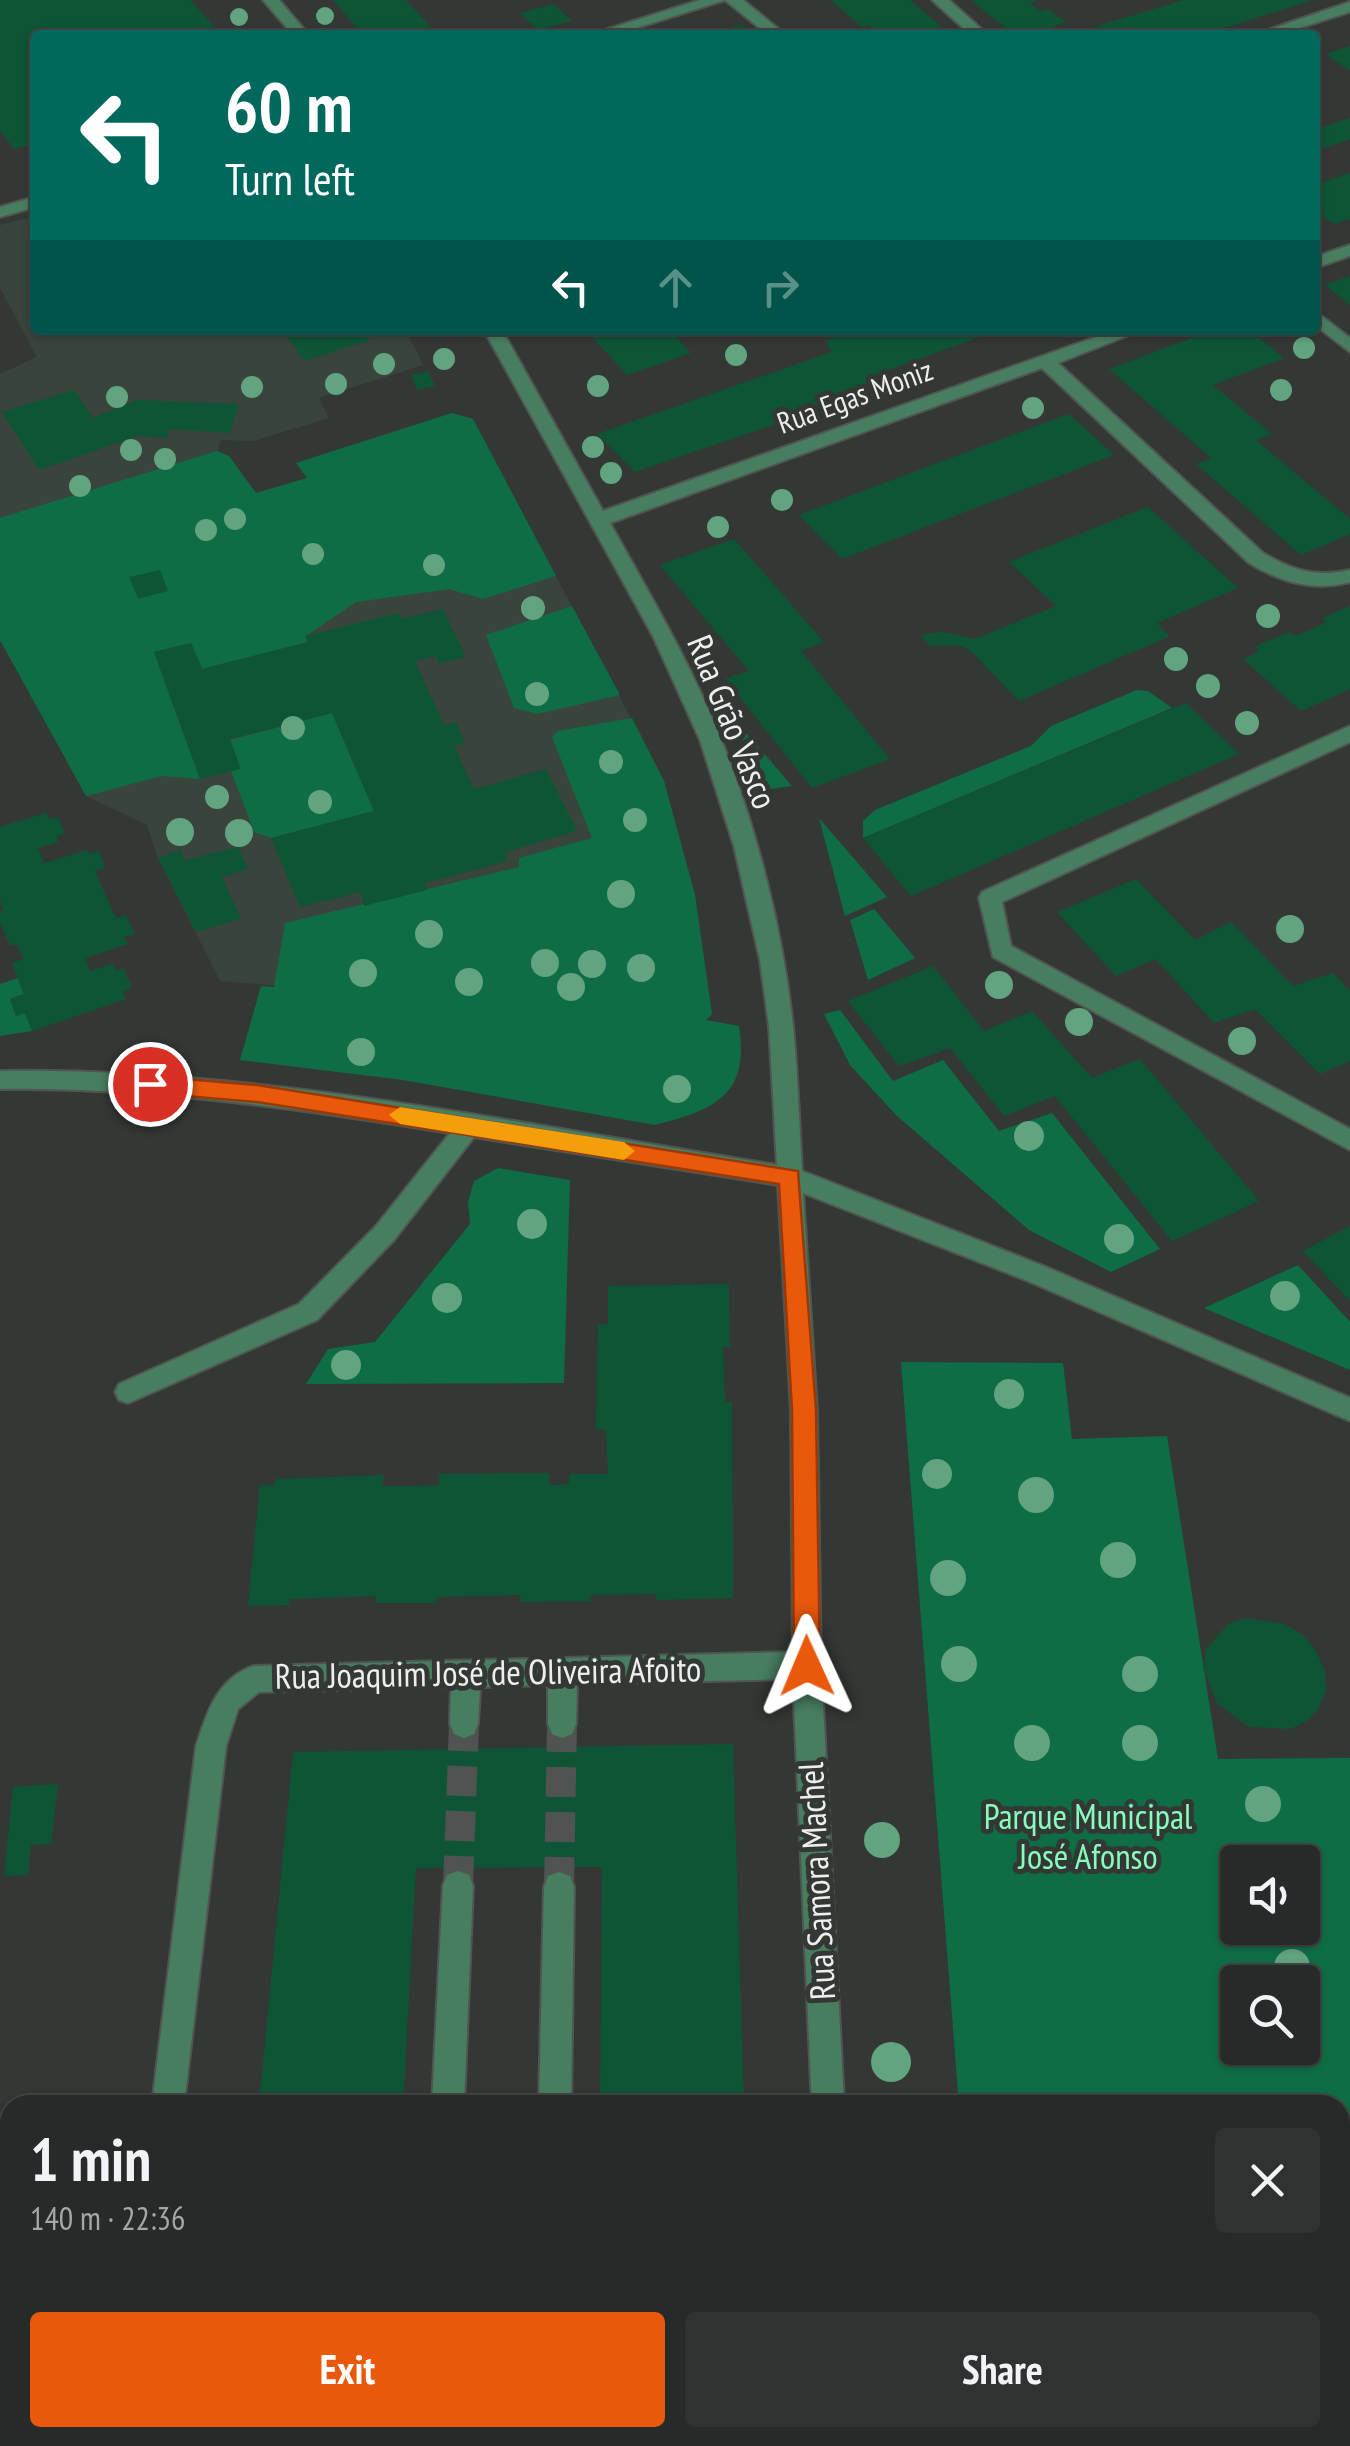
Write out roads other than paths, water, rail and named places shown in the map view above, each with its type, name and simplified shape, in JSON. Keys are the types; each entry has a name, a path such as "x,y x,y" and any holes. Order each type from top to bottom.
{"street":[{"path":"270,0 296,30"},
{"path":"614,30 716,0"},
{"path":"734,0 772,30"},
{"path":"940,0 974,30"},
{"path":"1277,30 1350,7"},
{"path":"0,212 30,203"},
{"path":"1320,261 1350,250"},
{"path":"1320,320 1350,346"},
{"name":"Rua Grão Vasco","path":"496,335 663,636 711,740 745,846 782,1026 790,1177"},
{"name":"Rua Egas Moniz","path":"598,520 1046,361 1107,335"},
{"path":"1046,361 1256,558 1286,576 1305,580 1332,582 1350,576"},
{"path":"1350,733 990,898 1001,951 1350,1140"},
{"path":"0,1080 79,1078 257,1094 790,1177 1037,1274 1350,1410"},
{"path":"128,1392 308,1312 385,1233 469,1126"},
{"name":"Rua Samora Machel","path":"790,1177 804,1410 807,1666 828,2095"},
{"name":"Rua Joaquim José de Oliveira Afoito","path":"169,2095 211,1746 226,1700 253,1679 807,1666"},
{"path":"562,1724 563,1671"},
{"path":"464,1724 466,1674"},
{"path":"448,2095 458,1886"},
{"path":"555,2095 559,1887"}],"tunnel":[{"path":"458,1886 464,1724"},
{"path":"559,1887 562,1724"}],"park label":[{"name":"Parque Municipal José Afonso","path":"1088,1837"}]}
